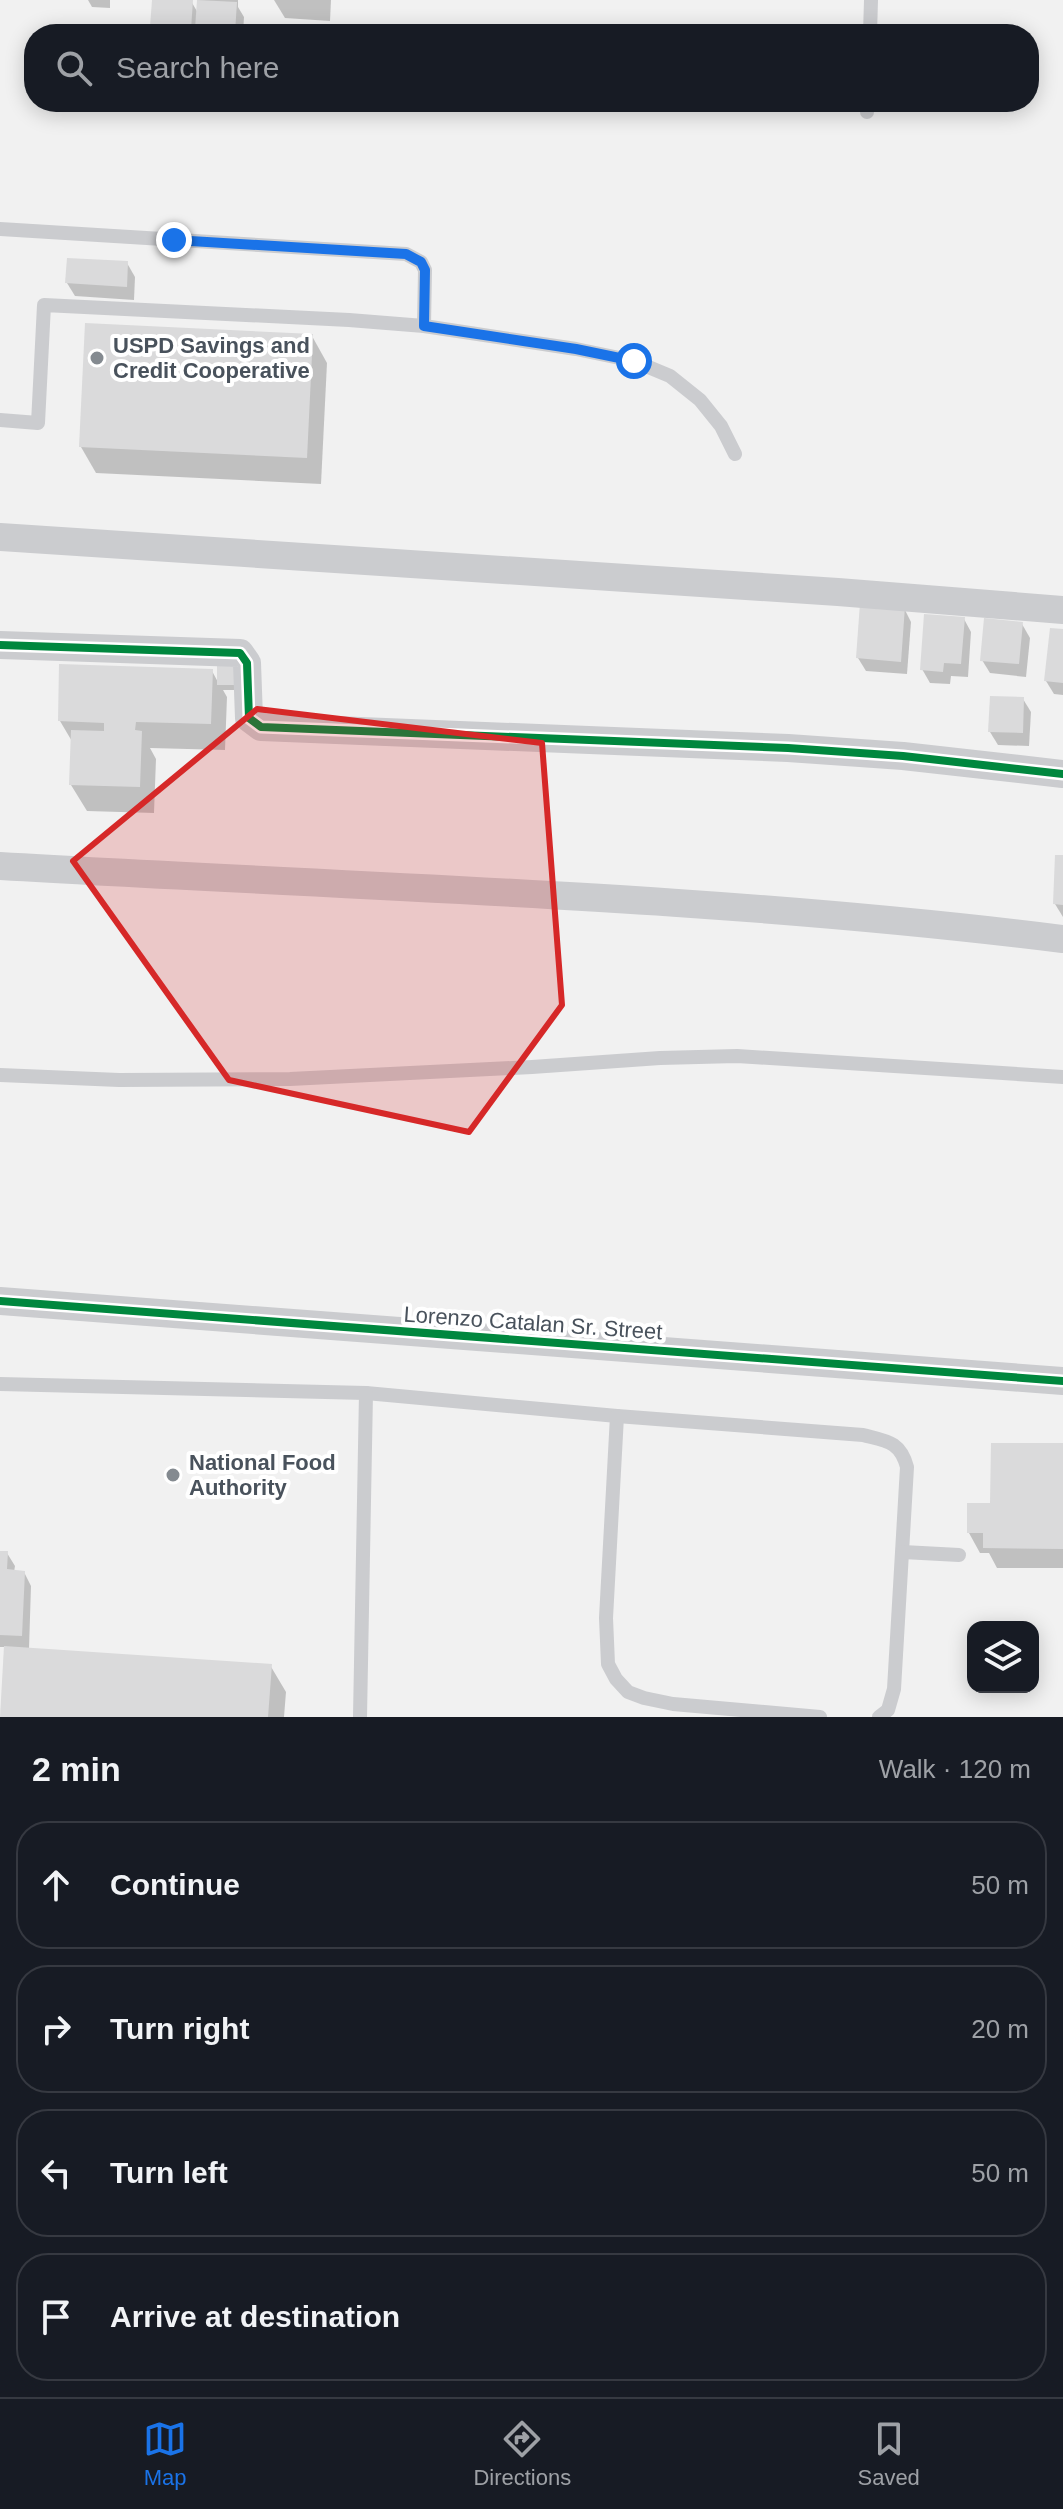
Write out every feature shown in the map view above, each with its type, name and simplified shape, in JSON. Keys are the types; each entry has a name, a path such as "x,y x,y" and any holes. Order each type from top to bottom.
{"street":[{"path":"0,537 838,592 1063,610"},
{"path":"0,645 240,653 247,663 249,718 261,727 788,748 903,756 1063,774"},
{"path":"0,866 658,903 970,927 1063,939"},
{"name":"Lorenzo Catalan Sr. Street","path":"0,1301 1063,1381"}],"lane":[{"path":"870,24 871,0"},
{"path":"0,229 406,254 421,262 425,270 424,326"},
{"path":"0,420 38,423 44,305 424,326 634,361 670,376 700,400 721,426 735,454"},
{"path":"0,1075 119,1080 290,1079 737,1056 1063,1077"},
{"path":"0,1384 366,1393 863,1435 895,1445 903,1453 907,1467 903,1552 894,1689 888,1710 879,1717"},
{"path":"360,1717 366,1393"},
{"path":"617,1416 606,1618 608,1664 616,1679 628,1692 673,1704 820,1717"},
{"path":"903,1552 959,1555"}],"highlighted area":[{"path":"257,709 542,743 562,1005 469,1132 229,1080 73,861"}],"building":[{"path":"152,0 193,0 191,24 150,24"},
{"path":"197,0 237,2 236,24 195,24"},
{"path":"67,258 128,261 127,287 65,283"},
{"path":"85,323 313,334 307,458 79,447"},
{"path":"860,603 905,606 901,662 856,658"},
{"path":"924,614 965,617 961,664 944,663 943,672 920,670"},
{"path":"984,618 1023,622 1019,664 980,661"},
{"path":"1050,628 1063,629 1063,683 1044,681"},
{"path":"59,664 213,669 211,724 136,722 135,730 142,731 140,787 69,785 71,730 104,731 104,723 58,721"},
{"path":"217,666 237,666 236,685 217,685"},
{"path":"990,696 1024,697 1023,733 988,732"},
{"path":"1055,855 1063,855 1063,905 1053,904"},
{"path":"991,1443 1063,1443 1063,1549 983,1548 983,1533 967,1533 967,1503 990,1503"},
{"path":"0,1551 8,1551 7,1569 25,1571 22,1636 0,1635"},
{"path":"4,1646 272,1664 268,1717 0,1717"}],"cycle path":[{"path":"0,645 240,653 247,663 249,718 261,727 788,748 903,756 1063,774"},
{"path":"0,1301 1063,1381"}],"place":[{"name":"USPD Savings and Credit Cooperative","path":"97,358"},
{"name":"National Food Authority","path":"173,1475"}],"route":[{"path":"174,240 406,254 421,262 425,270 424,326 634,361"}]}
